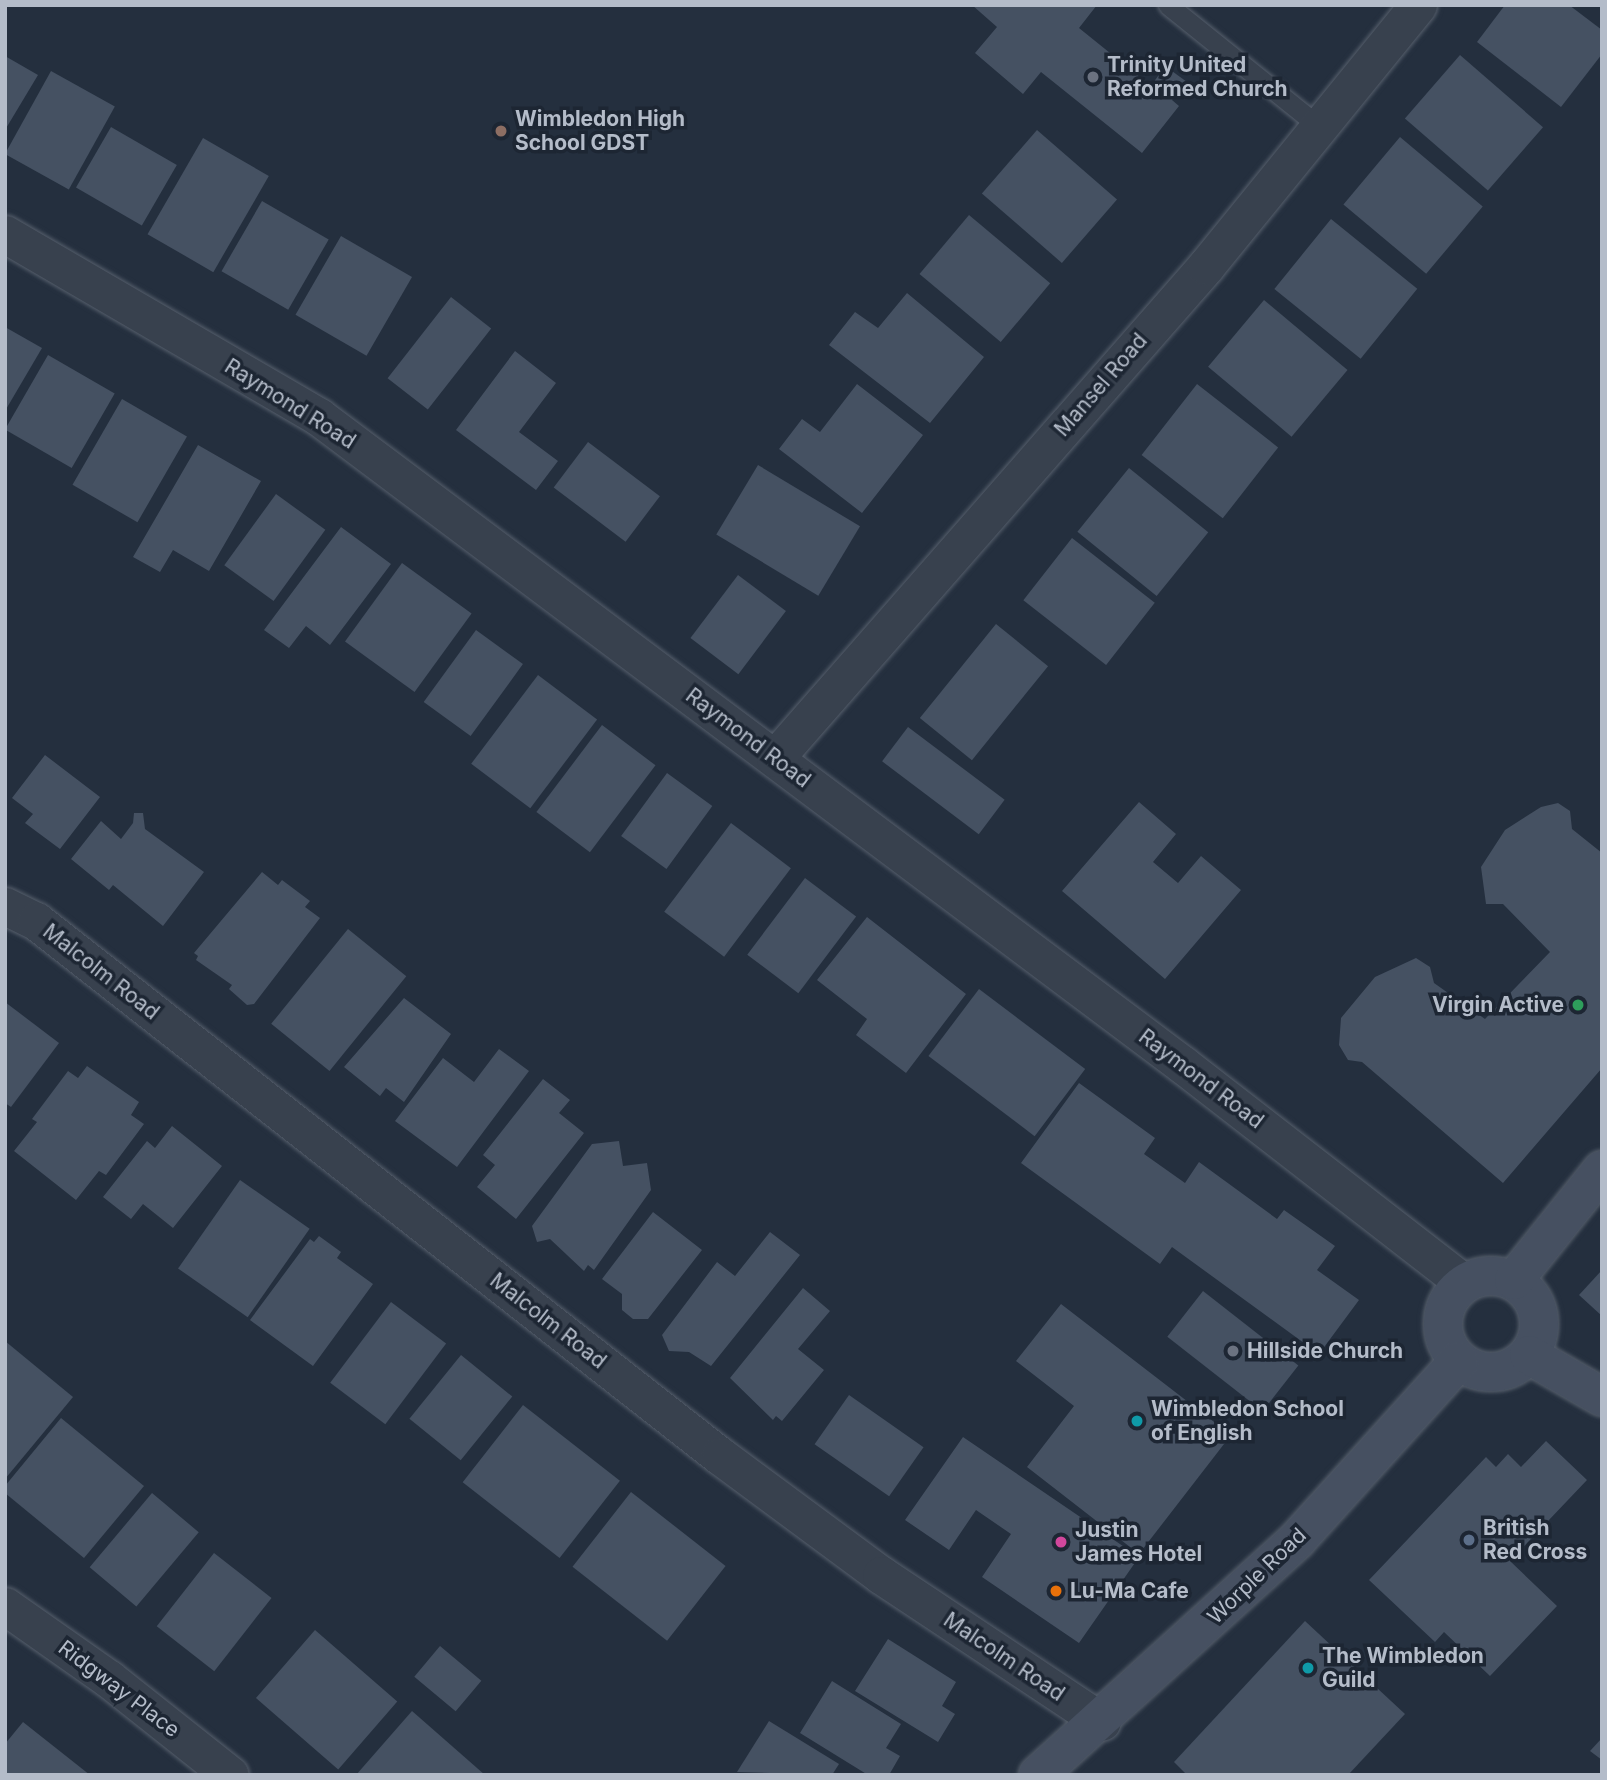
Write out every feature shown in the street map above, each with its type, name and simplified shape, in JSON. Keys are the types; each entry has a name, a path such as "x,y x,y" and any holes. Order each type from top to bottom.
{"main road":[{"path":"1514,1280 1602,1170"},
{"path":"1483,1276 1514,1280 1538,1314 1538,1336 1529,1355 1519,1364 1495,1373 1482,1373 1459,1361 1450,1351 1442,1326 1448,1300 1463,1282 1483,1276"},
{"path":"1529,1355 1602,1396"},
{"name":"Worple Road","path":"1038,1775 1102,1722 1297,1540 1459,1361"}],"street":[{"name":"Mansel Road","path":"775,758 1206,266 1418,5"},
{"name":"Raymond Road","path":"5,234 320,417 775,758 1463,1282"},
{"name":"Malcolm Road","path":"5,906 36,921 741,1472 881,1575 1102,1722"},
{"name":"Ridgway Place","path":"5,1606 109,1679 230,1775"}],"lane":[{"path":"1168,5 1320,127"}],"building":[{"name":"Trinity United Reformed Church","path":"972,5 1097,5 1079,28 1151,86 1165,66 1187,82 1172,100 1179,106 1142,153 1041,72 1023,94 975,53 997,27"},
{"path":"1505,5 1569,5 1602,30 1602,54 1561,107 1477,42"},
{"path":"1460,55 1543,127 1488,191 1405,118"},
{"path":"5,56 38,75 5,130"},
{"path":"51,71 115,106 69,189 5,154"},
{"path":"111,127 177,165 142,226 76,188"},
{"path":"1037,130 1117,200 1062,263 982,193"},
{"path":"1400,137 1483,206 1426,274 1343,204"},
{"path":"203,138 269,176 213,272 148,234"},
{"path":"262,201 329,239 288,310 222,271"},
{"path":"969,215 1050,283 1001,342 920,274"},
{"path":"1331,219 1417,289 1361,359 1274,289"},
{"path":"341,236 412,277 367,356 296,315"},
{"path":"907,293 984,357 930,423 829,345 855,312 878,328"},
{"path":"451,297 491,328 428,410 388,378"},
{"path":"1264,300 1347,370 1292,437 1208,367"},
{"path":"5,327 42,348 5,411"},
{"path":"515,351 556,383 519,432 558,461 536,490 456,430"},
{"path":"48,355 115,394 72,468 5,429"},
{"path":"857,384 923,435 862,513 779,449 802,419 820,432"},
{"path":"1197,384 1278,447 1223,518 1142,455"},
{"path":"122,399 187,436 137,522 72,485"},
{"path":"588,442 660,496 626,542 554,488"},
{"path":"198,445 261,481 209,571 173,550 160,572 133,557"},
{"path":"758,465 860,526 818,596 716,534"},
{"path":"1129,468 1208,532 1157,596 1077,532"},
{"path":"276,494 325,530 274,601 224,565"},
{"path":"341,527 391,564 330,645 306,626 289,648 264,630"},
{"path":"1072,538 1155,603 1106,665 1023,600"},
{"path":"402,563 472,614 415,692 345,641"},
{"path":"738,575 786,611 738,674 690,638"},
{"path":"996,624 1048,666 972,760 920,718"},
{"path":"476,630 523,664 471,736 424,702"},
{"path":"538,675 597,720 530,808 471,764"},
{"path":"602,725 656,765 590,852 536,812"},
{"path":"908,727 1005,800 979,834 882,761"},
{"path":"45,755 100,797 60,849 25,823 33,814 12,798"},
{"path":"667,773 712,806 666,869 621,836"},
{"path":"1139,802 1176,834 1153,862 1178,883 1201,856 1241,890 1165,979 1062,891"},
{"path":"1558,803 1570,811 1572,829 1602,853 1602,1068 1503,1183 1362,1062 1348,1060 1339,1045 1341,1018 1375,977 1416,958 1430,967 1434,983 1485,1019 1550,952 1503,904 1486,904 1481,867 1505,830 1541,807"},
{"path":"134,813 143,813 145,829 204,872 163,926 113,885 109,890 71,859 101,821 121,839 133,823"},
{"path":"731,823 791,868 724,957 664,912"},
{"path":"262,872 278,885 282,880 310,901 305,907 320,918 254,1004 247,1005 229,989 232,985 196,960 198,956 194,953"},
{"path":"805,878 856,917 798,993 747,955"},
{"path":"867,917 966,994 906,1073 856,1035 867,1019 817,980"},
{"path":"348,929 406,976 330,1071 271,1024"},
{"path":"979,989 1085,1069 1035,1136 928,1056"},
{"path":"404,998 451,1034 404,1102 386,1088 380,1096 344,1067"},
{"path":"5,1002 59,1043 11,1107 5,1103"},
{"path":"499,1049 529,1071 457,1167 395,1121 443,1058 474,1082"},
{"path":"87,1066 139,1102 131,1115 144,1124 106,1175 99,1171 76,1200 14,1151 37,1122 32,1119 68,1071 78,1078"},
{"path":"543,1079 570,1100 559,1113 584,1133 516,1219 477,1187 495,1165 483,1155"},
{"path":"1079,1083 1155,1138 1144,1154 1185,1183 1199,1162 1277,1219 1284,1210 1335,1246 1317,1270 1359,1300 1319,1354 1172,1247 1160,1264 1021,1163"},
{"path":"172,1126 222,1166 173,1228 143,1204 131,1219 103,1197 147,1141 155,1148"},
{"path":"619,1141 623,1166 647,1163 651,1190 594,1270 588,1265 584,1271 550,1239 537,1242 532,1226 592,1144"},
{"path":"240,1180 310,1229 248,1317 178,1268"},
{"path":"653,1212 702,1250 648,1319 633,1319 622,1310 622,1294 602,1279"},
{"path":"770,1232 800,1255 711,1366 689,1352 669,1351 662,1335 717,1262 735,1276"},
{"path":"319,1236 341,1252 337,1258 373,1284 313,1366 250,1320 310,1239 314,1242"},
{"path":"1602,1270 1602,1316 1579,1295"},
{"path":"803,1288 830,1311 798,1349 824,1370 782,1421 776,1416 773,1420 730,1378"},
{"name":"Hillside Church","path":"1203,1291 1298,1365 1263,1411 1167,1337"},
{"path":"391,1302 446,1344 385,1424 330,1383"},
{"name":"Wimbledon School of English","path":"1061,1304 1231,1435 1139,1554 1027,1467 1074,1406 1016,1361"},
{"path":"5,1341 73,1397 5,1479"},
{"path":"461,1355 512,1397 461,1460 409,1419"},
{"path":"849,1395 924,1447 889,1496 815,1444"},
{"path":"523,1405 620,1481 560,1558 463,1482"},
{"path":"61,1418 144,1486 84,1558 5,1493 5,1486"},
{"name":"Justin James Hotel","path":"963,1437 1139,1557 1079,1643 982,1577 1011,1534 976,1510 949,1550 905,1520"},
{"name":"British Red Cross","path":"1546,1441 1587,1480 1510,1561 1557,1606 1490,1676 1444,1632 1435,1642 1369,1580 1486,1457 1496,1467 1508,1454 1521,1467"},
{"path":"631,1492 726,1566 667,1641 573,1567"},
{"path":"152,1493 199,1532 136,1607 90,1567"},
{"path":"214,1553 272,1598 214,1671 157,1626"},
{"name":"The Wimbledon Guild","path":"1305,1621 1405,1714 1348,1775 1187,1775 1174,1762"},
{"path":"315,1630 397,1702 338,1769 256,1698"},
{"path":"888,1639 956,1682 942,1706 955,1714 938,1742 855,1691"},
{"path":"440,1646 481,1681 456,1711 414,1677"},
{"path":"832,1681 901,1724 886,1748 900,1756 889,1775 868,1775 800,1733"},
{"path":"412,1711 485,1775 356,1775"},
{"path":"769,1721 839,1764 832,1775 737,1772"},
{"path":"23,1722 90,1775 5,1775 5,1744"},
{"path":"1602,1738 1602,1760 1590,1751"}],"place":[{"name":"Trinity United Reformed Church","path":"1093,77"},
{"name":"Wimbledon High School GDST","path":"501,131"},
{"name":"Virgin Active","path":"1578,1005"},
{"name":"Hillside Church","path":"1233,1351"},
{"name":"Wimbledon School of English","path":"1137,1421"},
{"name":"British Red Cross","path":"1469,1540"},
{"name":"Justin James Hotel","path":"1061,1542"},
{"name":"Lu-Ma Cafe","path":"1056,1591"},
{"name":"The Wimbledon Guild","path":"1308,1668"}]}
